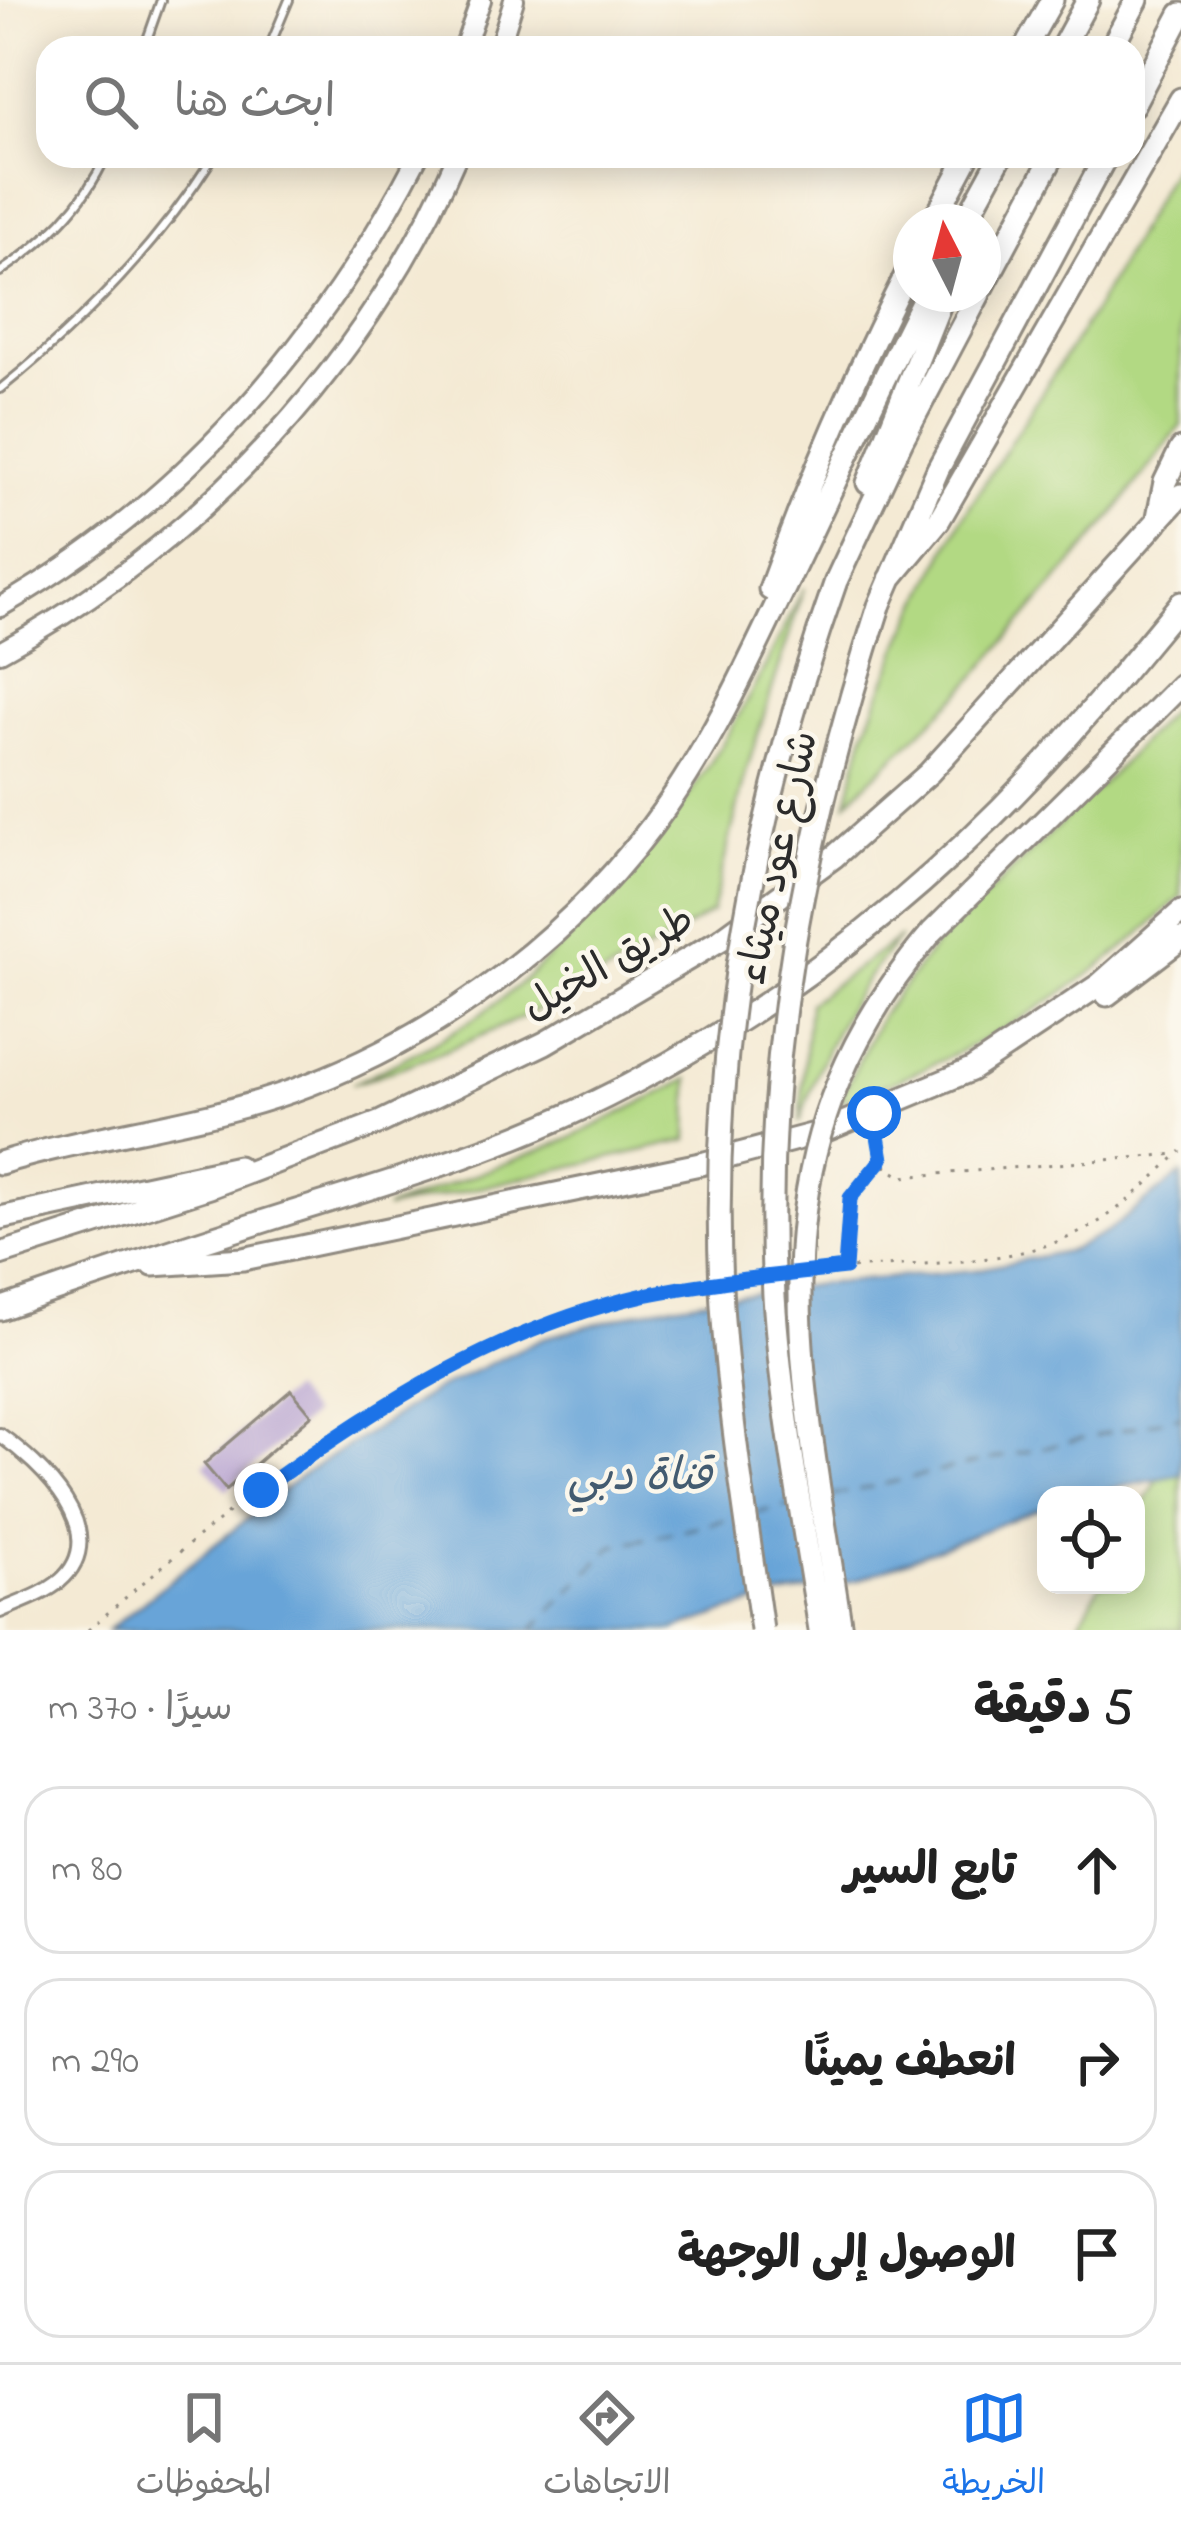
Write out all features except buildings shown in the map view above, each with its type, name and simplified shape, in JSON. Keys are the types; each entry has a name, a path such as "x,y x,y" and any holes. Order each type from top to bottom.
{"highway":[{"path":"1032,36 1052,0"},
{"path":"1068,36 1088,0"},
{"path":"1118,36 1137,0"},
{"path":"1145,82 1181,14"},
{"path":"1145,165 1179,106"},
{"path":"943,204 962,168"},
{"path":"975,204 994,168"},
{"path":"989,204 1007,168"},
{"name":"شارع عود ميثاء","path":"1001,253 1047,168"},
{"name":"شارع عود ميثاء","path":"820,1630 784,1398 774,1298 774,1096 800,896 843,720 890,578 938,469 1100,168"},
{"path":"890,578 939,520 1143,168"},
{"path":"753,653 760,617 800,506 893,301"},
{"path":"0,1163 242,1108 308,1086 377,1054 491,984 592,895 676,791 714,730 917,312"},
{"path":"840,571 880,447 936,312"},
{"name":"شارع عود ميثاء","path":"762,1630 730,1407 722,1303 723,1092 740,946 767,802 800,680 840,571 970,312"},
{"path":"1156,524 1165,482 1181,449"},
{"name":"طريق الخيل","path":"0,1254 280,1162 399,1114 527,1052 760,914 835,856 929,772 1181,494"},
{"path":"0,1309 509,1140 584,1108 725,1030 856,938 980,829 1090,712 1181,603"},
{"path":"841,1630 809,1409 800,1297 802,1209 821,1122 855,1040 903,966 1181,686"},
{"path":"971,1070 1099,985 1181,912"},
{"path":"123,1266 243,1259 800,1138 874,1113 1023,1051 1181,939"},
{"path":"0,1217 151,1182 280,1162"}],"main road":[{"path":"468,36 481,0"},
{"path":"503,36 514,0"},
{"path":"0,608 132,516 245,410 333,300 411,168"},
{"path":"0,652 128,568 200,509 266,444 326,374 380,299 452,168"}],"street":[{"path":"0,1436 50,1481 74,1515 79,1539 74,1563 58,1582 0,1611"}],"lane":[{"path":"148,36 161,0"},
{"path":"274,36 289,0"},
{"path":"0,272 60,225 100,168"},
{"path":"0,388 130,270 206,168"}],"path":[{"path":"874,1113 886,1168 903,1177 1180,1152"},
{"path":"798,1274 992,1258 1054,1242 1101,1220 1180,1152"},
{"path":"845,1268 850,1198 882,1159"},
{"path":"88,1630 261,1490 436,1373 599,1307 703,1285"}],"green space":[{"path":"1181,153 1181,425 1106,524 961,693 847,802 865,732 904,635 961,520 1098,304"},
{"path":"804,588 746,772 712,912 538,1010 352,1084 488,1009 537,968 620,884 709,765"},
{"path":"1181,699 1181,896 1105,963 1022,1019 933,1064 839,1102 880,1017 935,945 1117,769"},
{"path":"900,937 840,1024 800,1123 809,1003"},
{"path":"689,1079 688,1140 385,1209 567,1140"},
{"path":"1181,1474 1181,1630 1075,1630 1095,1594 1145,1594 1145,1503 1159,1477"}],"water":[{"name":"قناة دبي","path":"1181,1174 1181,1474 1125,1486 1037,1486 1037,1510 857,1580 772,1598 673,1630 108,1630 302,1475 437,1389 543,1338 658,1307 820,1284 975,1270 1071,1250 1107,1232"}],"ferry route":[{"path":"832,1496 1181,1416"},
{"path":"756,1513 793,1505"},
{"path":"532,1630 613,1546 735,1518"}],"route":[{"path":"261,1490 436,1373 560,1320 679,1288 845,1268 850,1198 882,1159 874,1113"}]}
